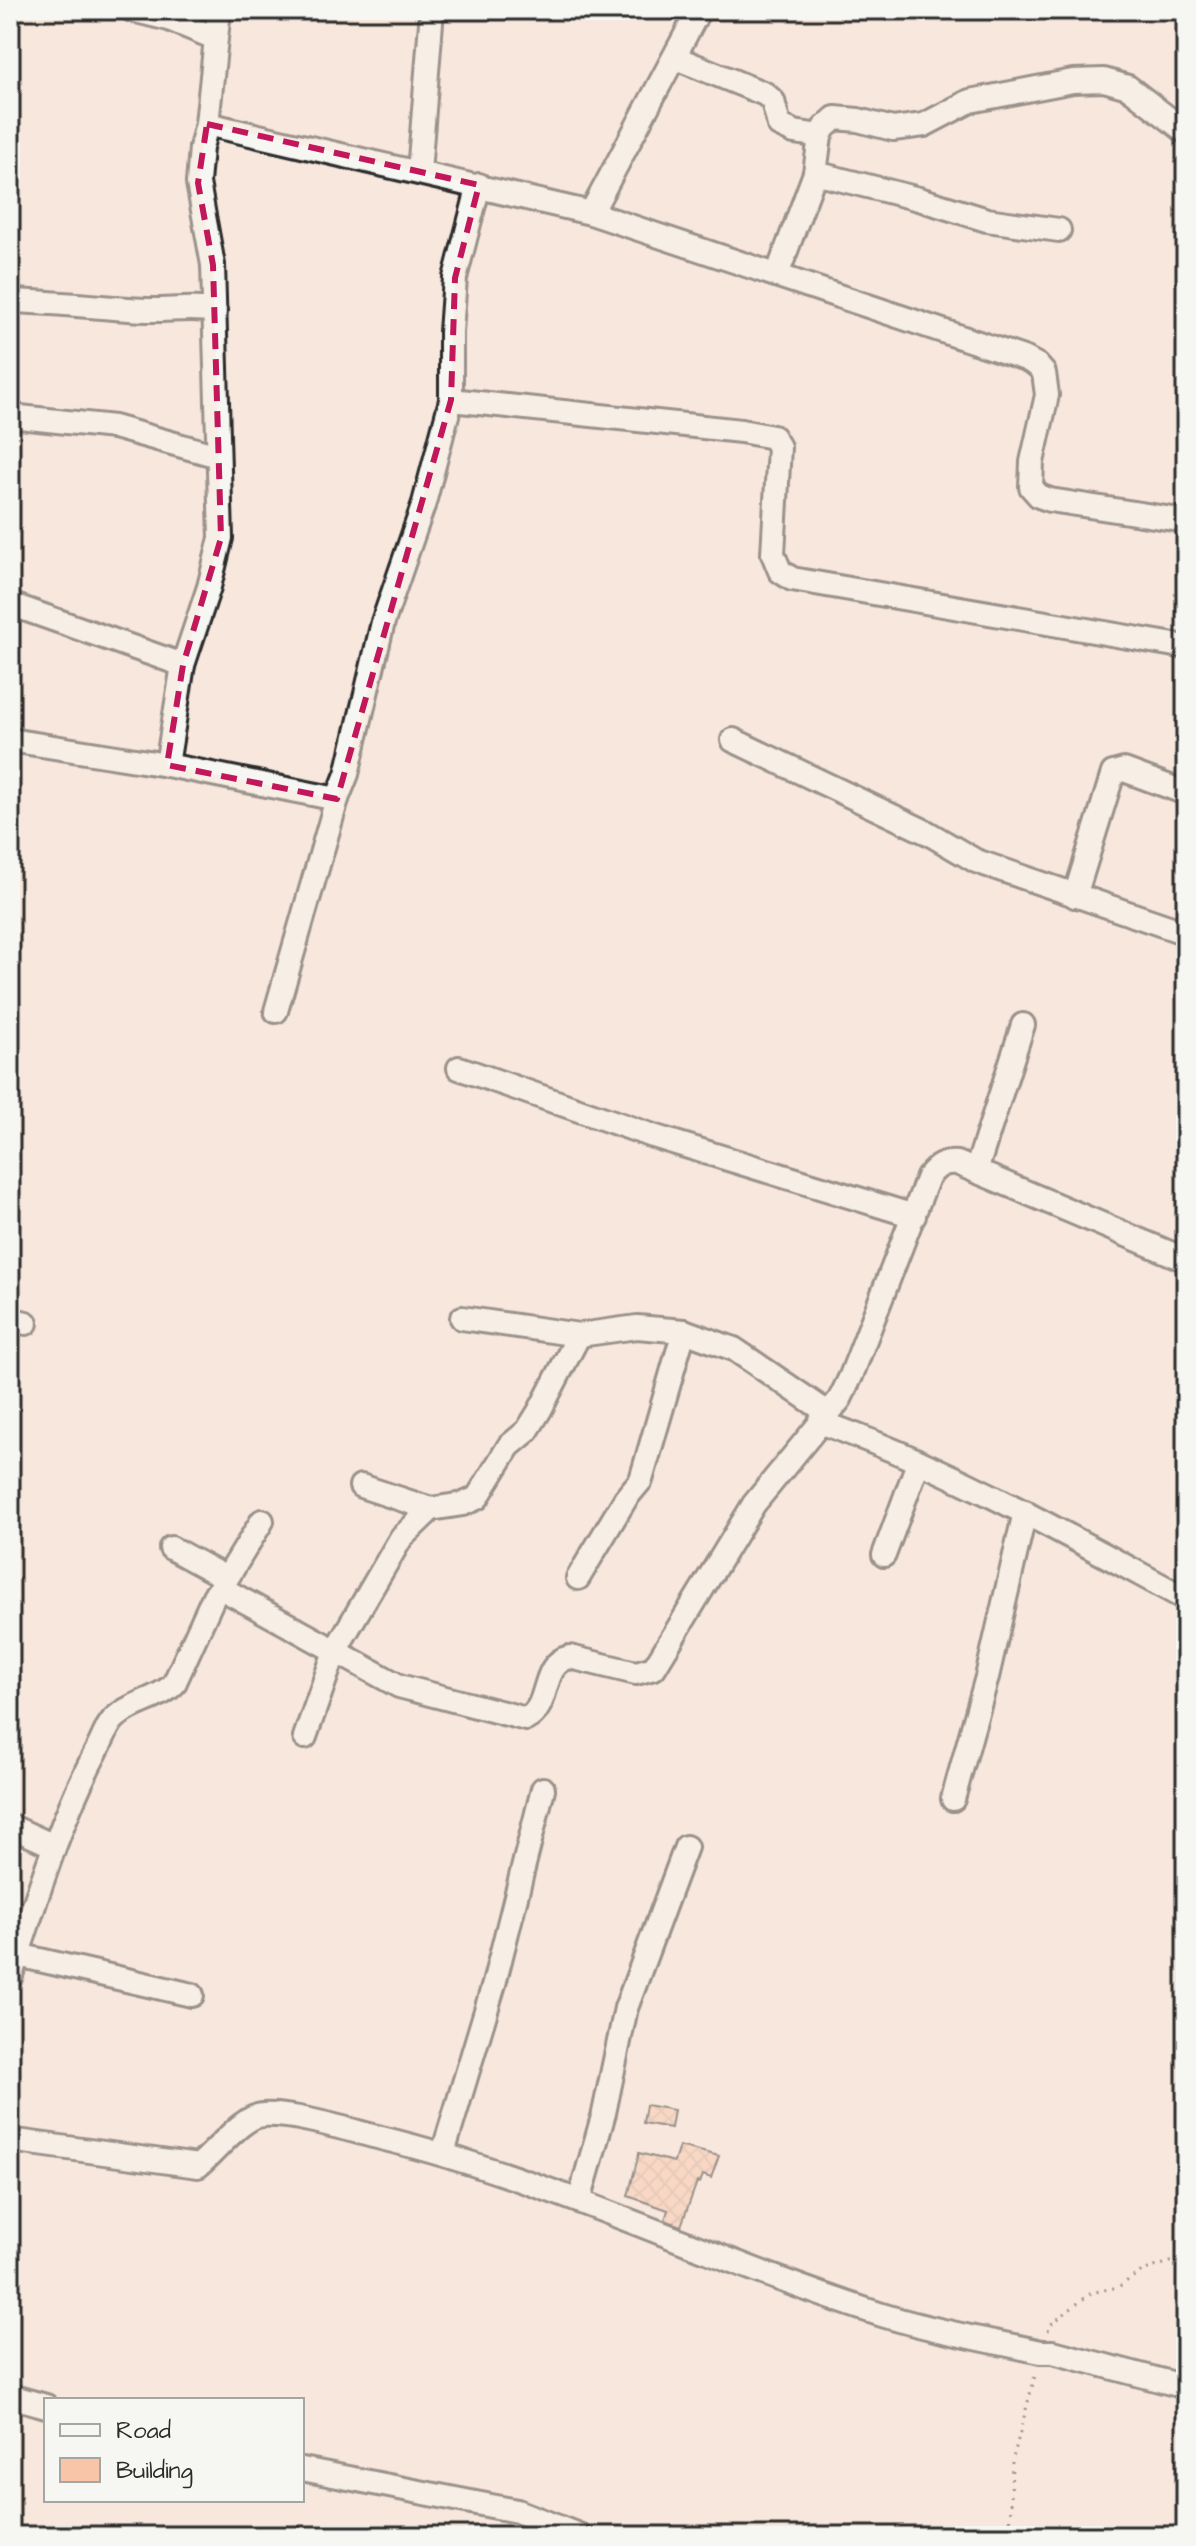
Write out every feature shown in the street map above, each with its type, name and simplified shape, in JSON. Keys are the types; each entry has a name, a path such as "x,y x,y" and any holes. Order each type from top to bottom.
{"street":[{"path":"132,10 169,19 215,38"},
{"path":"167,765 183,665 209,587 221,538 213,265 198,183 219,10"},
{"path":"419,172 432,10"},
{"path":"591,213 699,10"},
{"path":"676,58 765,94 773,101 776,122 783,128 820,136"},
{"path":"777,275 815,173 820,136 835,118 893,129 924,125 970,101 1073,81 1104,80 1128,87 1186,132"},
{"path":"207,124 591,213 1037,365 1044,373 1047,395 1032,462 1031,487 1039,496 1186,521"},
{"path":"815,173 987,220 1059,230"},
{"path":"276,1011 337,799 347,774 383,622 424,503 451,400 455,278 479,185"},
{"path":"10,301 215,311"},
{"path":"451,400 773,437 779,447 773,554 780,571 792,579 1186,647"},
{"path":"10,416 114,427 218,456"},
{"path":"10,604 183,665"},
{"path":"10,740 167,765 337,799"},
{"path":"733,740 928,833 976,861 1186,933"},
{"path":"1075,896 1113,773 1124,770 1186,793"},
{"path":"976,1171 1023,1025"},
{"path":"459,1068 653,1136 914,1216"},
{"path":"171,1548 335,1651 399,1686 526,1719 539,1709 553,1666 562,1659 570,1657 636,1673 654,1668 754,1504 840,1399 928,1177 936,1166 946,1162 957,1163 1186,1260"},
{"path":"462,1318 579,1335 637,1327 684,1331 734,1349 824,1418 1025,1512 1186,1599"},
{"path":"578,1578 626,1498 641,1480 684,1331"},
{"path":"361,1486 431,1509 463,1504 477,1498 509,1446 527,1431 579,1335"},
{"path":"884,1555 918,1463"},
{"path":"305,1737 335,1651 401,1538 431,1509"},
{"path":"953,1799 987,1677 1025,1512"},
{"path":"10,1978 54,1846 81,1780 114,1718 166,1692 174,1684 214,1596 262,1521"},
{"path":"443,2153 494,1984 543,1789"},
{"path":"10,1826 54,1846"},
{"path":"579,2201 604,2113 626,2008 686,1847"},
{"path":"18,1955 192,1995"},
{"path":"10,2140 198,2166 248,2117 265,2115 318,2122 443,2153 883,2315 1041,2352 1053,2352 1186,2387"},
{"path":"10,2396 44,2405"},
{"path":"304,2469 517,2511 581,2536"}],"highlighted area":[{"path":"207,124 479,185 455,278 451,400 337,799 167,765 183,665 221,538 213,265 198,183"}],"building":[{"path":"646,2105 674,2110 671,2128 643,2123"},
{"path":"679,2146 719,2156 711,2178 703,2175 700,2183 697,2182 681,2226 665,2220 668,2210 628,2196 639,2153 674,2162"}]}
